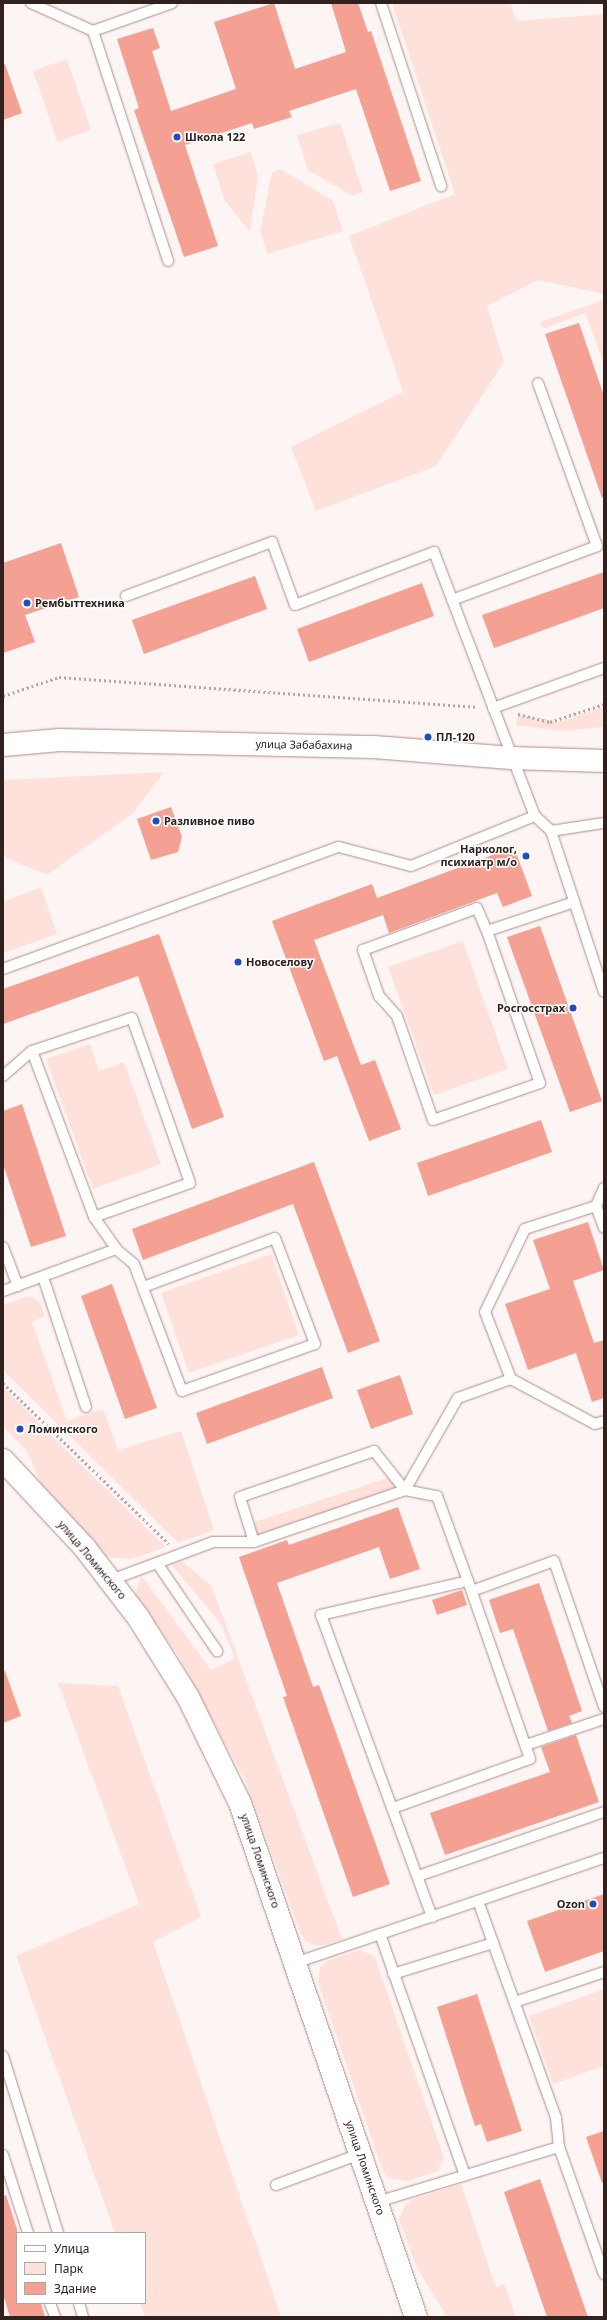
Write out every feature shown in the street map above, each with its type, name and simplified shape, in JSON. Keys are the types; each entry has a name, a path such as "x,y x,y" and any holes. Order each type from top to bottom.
{"street":[{"name":"улица Забабахина","path":"3,746 60,740 359,746 455,752 512,758 604,761"},
{"name":"улица Ломинского","path":"3,1460 112,1580 188,1697 240,1803 416,2317"}],"lane":[{"path":"31,3 92,32 172,3"},
{"path":"381,3 441,186"},
{"path":"92,32 168,261"},
{"path":"452,600 597,546 538,383"},
{"path":"126,596 272,542 295,604 434,552 535,816 551,831 604,992"},
{"path":"493,708 604,668"},
{"path":"3,969 339,847 411,866 535,816"},
{"path":"551,831 604,823"},
{"path":"486,931 574,902"},
{"path":"477,908 486,931 540,1083 433,1120 397,1016 379,996 363,950 477,908"},
{"path":"3,1076 32,1050 132,1018 190,1183 94,1217"},
{"path":"32,1050 94,1217 116,1249 134,1264 182,1391 315,1344 275,1238 143,1287"},
{"path":"604,1188 596,1206 604,1228"},
{"path":"596,1206 525,1229 485,1312 510,1379 595,1424 604,1421"},
{"path":"3,1247 18,1286"},
{"path":"3,1291 116,1249"},
{"path":"43,1277 86,1407"},
{"path":"405,1490 458,1398 510,1379"},
{"path":"254,1542 240,1497 374,1451 405,1490"},
{"path":"112,1580 213,1542 254,1542 405,1490 437,1496 472,1591 530,1759 393,1808"},
{"path":"472,1591 554,1561 604,1707"},
{"path":"157,1563 217,1651"},
{"path":"432,1917 321,1615 468,1581"},
{"path":"526,1745 604,1719"},
{"path":"418,1876 604,1812"},
{"path":"295,1963 604,1858"},
{"path":"478,1901 556,2118 559,2147 604,2274"},
{"path":"380,1934 465,2176"},
{"path":"393,1974 493,1943"},
{"path":"515,2002 604,1972"},
{"path":"3,2056 58,2232"},
{"path":"377,2202 559,2147"},
{"path":"276,2185 360,2154"},
{"path":"3,2156 28,2232"},
{"path":"50,2304 54,2317"},
{"path":"79,2304 83,2317"}],"path":[{"path":"3,696 59,677 493,708 550,722 604,704"},
{"path":"3,1383 179,1554"}],"green space":[{"path":"392,3 510,3 517,21 604,14 604,294 538,280 487,306 504,362 436,466 316,511 291,447 403,392 349,236 455,194"},
{"path":"67,59 91,130 57,142 33,71"},
{"path":"340,123 363,192 353,196 308,170 297,135"},
{"path":"251,152 258,177 250,232 225,201 213,164"},
{"path":"280,169 333,201 343,231 267,254 260,231 272,173"},
{"path":"604,300 604,364 585,313 543,329 540,322"},
{"path":"604,707 604,727 560,731 516,725 518,714 559,722"},
{"path":"164,772 133,813 47,875 6,858 3,851 3,780"},
{"path":"41,887 57,934 3,953 3,902"},
{"path":"463,941 508,1069 434,1095 388,967"},
{"path":"90,1044 99,1071 124,1062 161,1164 93,1189 46,1059"},
{"path":"271,1254 299,1335 189,1373 161,1293"},
{"path":"29,1296 40,1302 45,1316 32,1322 67,1421 103,1409 118,1450 181,1431 214,1530 178,1543 3,1370 3,1305"},
{"path":"3,1387 166,1547 132,1559 104,1557 43,1488 27,1451 3,1426"},
{"path":"390,1477 399,1488 256,1536 252,1523"},
{"path":"181,1561 211,1585 342,1939 324,1945 315,1945 306,1941 301,1934 245,1780 178,1655 136,1595 137,1586 142,1576 211,1670 235,1658 221,1624 171,1564"},
{"path":"58,1683 118,1686 201,1917 153,1942 281,2317 145,2317 140,2304 146,2304 146,2232 115,2232 16,1956 139,1904"},
{"path":"360,1950 375,1957 444,2158 437,2171 408,2181 389,2178 383,2171 318,1983 320,1967 327,1961"},
{"path":"604,1989 604,2066 553,2084 529,2016"},
{"path":"461,2184 496,2287 504,2284 516,2317 447,2317 417,2268 399,2220 405,2206 411,2200"}],"building":[{"name":"Школа 122","path":"274,3 295,69 346,52 331,3 358,3 368,32 371,31 421,181 390,191 356,89 289,111 292,117 254,129 252,123 185,145 218,246 184,257 134,110 139,108 117,39 153,28 160,48 152,51 171,111 236,89 214,22"},
{"path":"5,64 22,113 3,120 3,65"},
{"path":"579,323 604,396 604,497 602,498 545,334"},
{"path":"61,543 79,597 25,615 35,642 3,653 3,563"},
{"path":"604,572 604,608 494,648 482,615"},
{"path":"255,576 267,609 144,654 132,620"},
{"path":"422,583 434,616 309,662 297,629"},
{"path":"171,807 182,837 178,852 151,860 137,819"},
{"path":"514,847 532,896 503,907 497,893 389,933 383,915 314,940 361,1065 375,1060 401,1129 369,1141 337,1056 324,1061 272,921 372,884 377,898"},
{"path":"540,926 602,1101 570,1112 507,937"},
{"path":"159,934 224,1117 192,1129 138,976 3,1024 3,989"},
{"path":"22,1104 66,1236 31,1247 3,1164 3,1111"},
{"path":"541,1120 552,1152 428,1196 417,1163"},
{"path":"314,1162 380,1341 348,1353 293,1204 143,1260 132,1229"},
{"path":"588,1222 604,1270 573,1281 594,1343 604,1340 604,1398 592,1402 576,1353 528,1370 505,1304 550,1289 533,1240"},
{"path":"112,1284 157,1408 125,1419 81,1296"},
{"path":"322,1367 333,1398 207,1444 196,1413"},
{"path":"400,1375 413,1414 371,1429 357,1390"},
{"path":"398,1507 420,1569 390,1579 379,1547 277,1583 313,1687 319,1685 390,1884 353,1897 283,1697 287,1696 239,1557 287,1540 289,1545"},
{"path":"539,1583 582,1711 569,1716 572,1723 548,1731 513,1629 500,1633 489,1600"},
{"path":"462,1590 467,1605 437,1615 432,1600"},
{"path":"3,1671 5,1671 21,1716 3,1723"},
{"path":"576,1735 599,1802 445,1855 430,1813 550,1772 541,1747"},
{"path":"604,1894 604,1951 545,1972 527,1921"},
{"path":"477,1994 522,2131 487,2142 481,2124 475,2126 437,2007"},
{"path":"604,2131 604,2182 602,2183 586,2137"},
{"path":"540,2179 588,2317 547,2317 504,2192"},
{"path":"6,2195 17,2229 16,2304 41,2304 45,2317 10,2317 3,2294 3,2196"}],"place":[{"name":"Школа 122","path":"177,137"},
{"name":"Рембыттехника","path":"27,603"},
{"name":"ПЛ-120","path":"428,737"},
{"name":"Разливное пиво","path":"156,821"},
{"name":"Нарколог, психиатр м/о","path":"526,856"},
{"name":"Новоселову","path":"238,962"},
{"name":"Росгосстрах","path":"573,1008"},
{"name":"Ломинского","path":"20,1429"},
{"name":"Ozon","path":"593,1904"}]}
